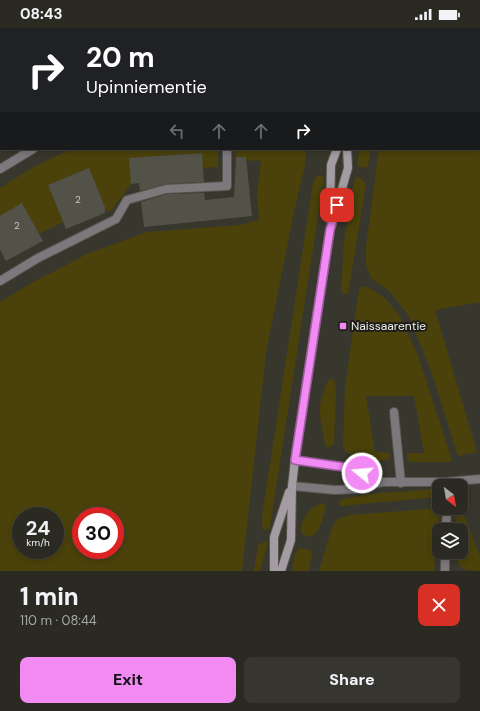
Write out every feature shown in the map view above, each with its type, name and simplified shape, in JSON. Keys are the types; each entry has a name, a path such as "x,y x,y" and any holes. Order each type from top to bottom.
{"main road":[{"path":"330,230 331,165 337,150"},
{"path":"281,571 291,540 292,486 295,460 330,230 348,168 347,150"},
{"path":"274,571 274,537 292,486"}],"street":[{"path":"0,169 32,150"},
{"path":"0,281 38,258 116,219 127,200 166,189 227,186 227,150"},
{"path":"394,412 401,483"},
{"path":"295,460 351,468 382,482"},
{"path":"468,481 480,479"},
{"path":"292,486 335,490 356,489 382,482 432,484"},
{"path":"445,559 445,571"}],"shaded area":[{"path":"72,150 218,150 218,167 203,168 201,153 130,158 131,184 112,210 107,212 89,168 48,185 63,222 39,234 22,204 0,216 0,188 45,161"},
{"path":"235,150 304,150 306,153 305,165 294,212 266,353 242,571 0,571 0,302 26,286 87,254 147,232 241,225 259,220 257,194 261,161 236,160"},
{"path":"359,150 371,150 368,166 365,168 357,166"},
{"path":"379,150 480,150 480,302 435,310 477,452 458,456 431,371 409,316 389,291 371,278 366,264 366,247"},
{"path":"317,176 322,176 324,178 270,527 268,530 264,530 262,527 262,517 313,183"},
{"path":"357,177 361,178 366,184 348,294 341,293 344,243 353,187"},
{"path":"365,286 386,299 399,315 417,353 452,460 451,462 410,462 407,460 407,453 424,453 414,396 366,396 375,452 389,453 390,457 388,460 364,460 352,455 343,448 345,388 359,289"},
{"path":"330,378 335,383 336,391 334,444 327,448 320,417 320,410 322,396"},
{"path":"432,489 432,498 340,506 339,500 368,494"},
{"path":"324,503 326,506 324,516 319,528 311,536 301,533 302,524 310,510 319,504"},
{"path":"432,509 432,515 439,515 439,523 432,523 432,559 435,559 434,571 319,571 332,527 338,519 350,515"},
{"path":"457,515 464,515 467,523 456,523"},
{"path":"468,526 480,556 480,571 465,570 458,563 457,559 468,559"},
{"path":"266,541 268,543 260,571 254,571 258,545"},
{"path":"300,548 310,550 312,553 309,571 292,571 295,553"}],"building":[{"path":"202,153 204,182 166,184 140,191 139,183 131,184 129,158"},
{"path":"236,157 246,157 252,216 144,227 141,202 167,194 204,193 205,200 234,197"},
{"path":"89,168 105,207 105,213 66,229 48,185"},
{"path":"22,203 43,241 6,261 0,250 0,216"}],"place":[{"name":"Naissaarentie","path":"343,326"}],"route":[{"path":"337,205 330,230 295,460 351,468 362,473"}]}
